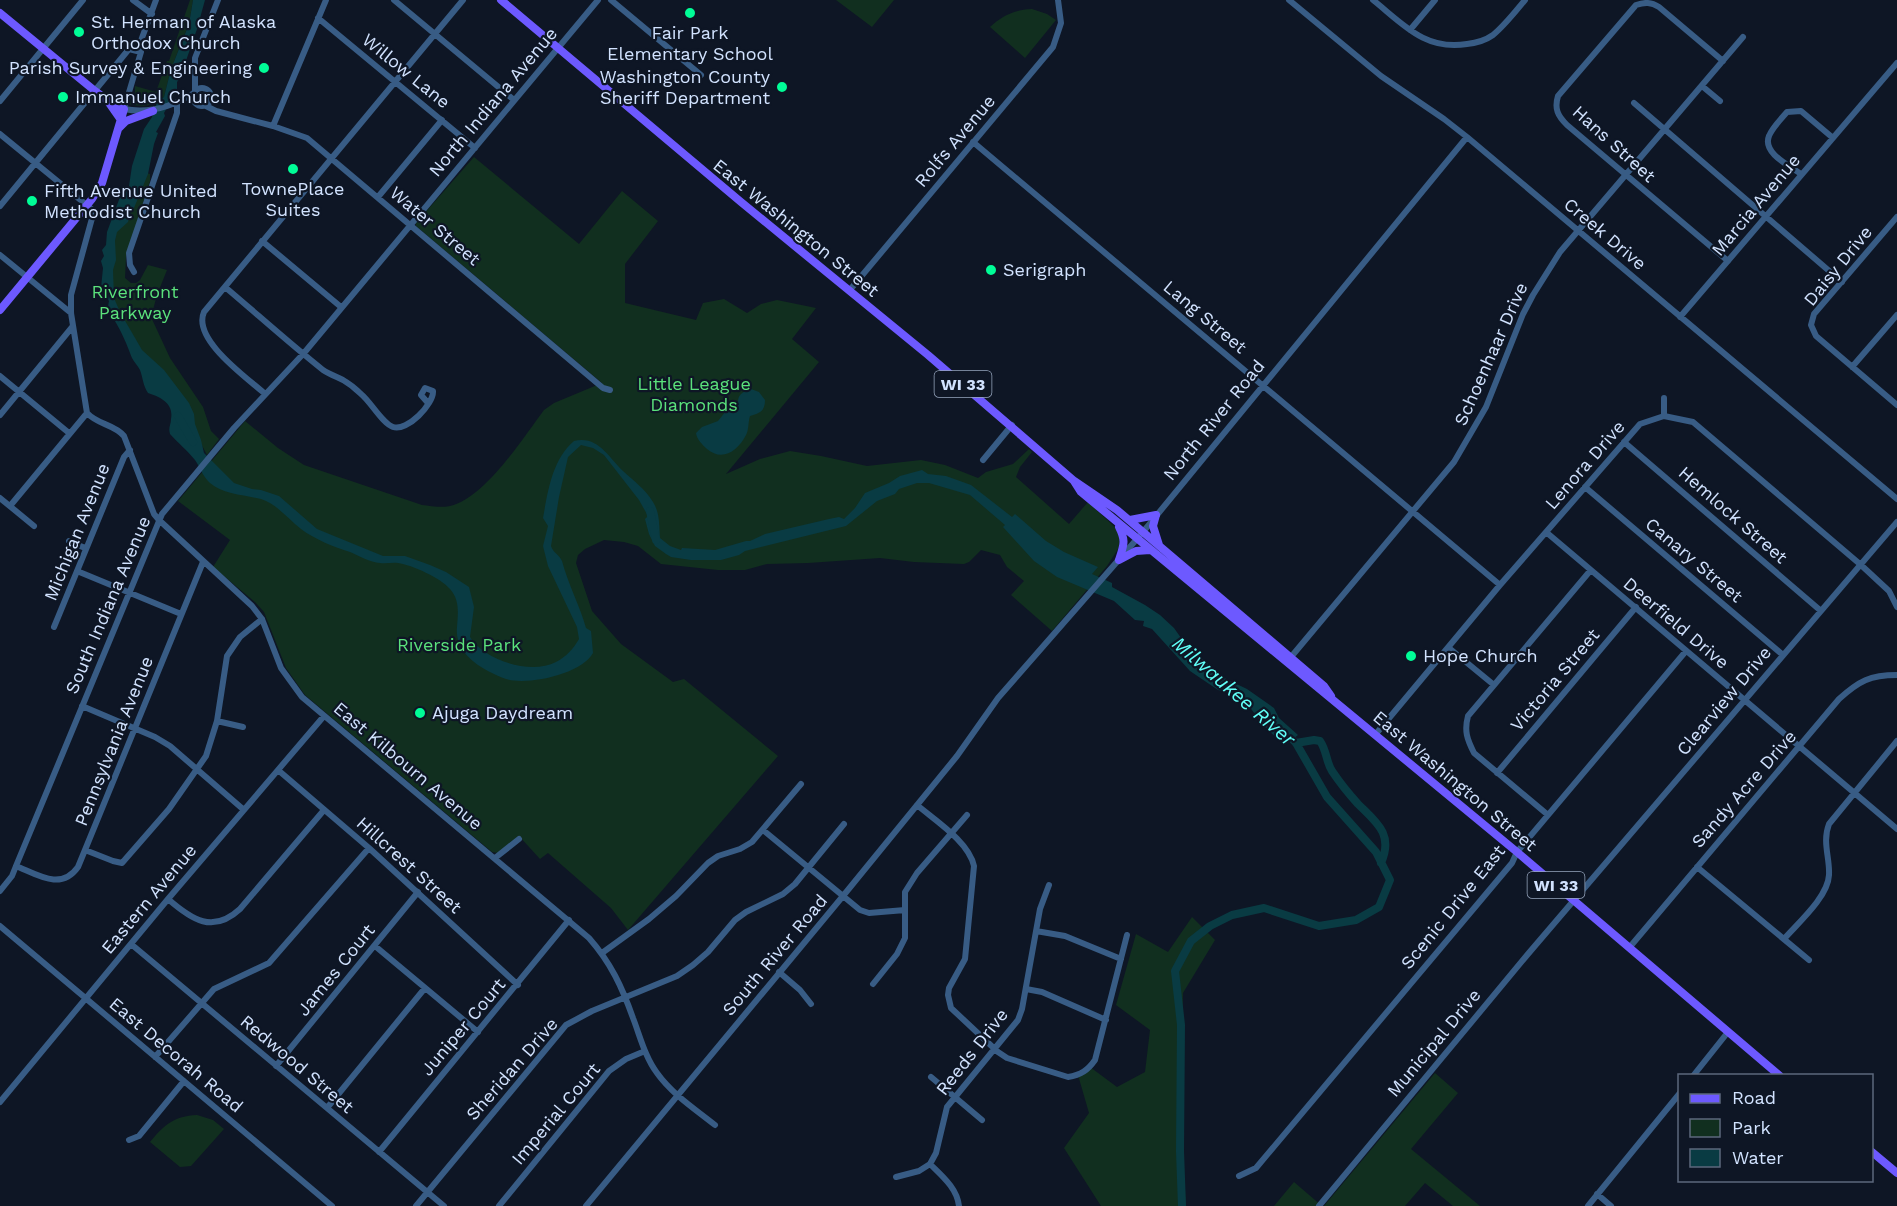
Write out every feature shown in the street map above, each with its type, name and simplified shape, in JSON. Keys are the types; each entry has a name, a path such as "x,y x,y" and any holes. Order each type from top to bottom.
{"main road":[{"name":"East Washington Street","path":"501,0 1012,425 1073,480 1081,492 1118,522 1160,546 1291,657 1324,686 1331,696"},
{"path":"0,13 95,91 124,109 102,183 87,205 0,310"},
{"path":"107,100 121,120"},
{"path":"118,129 126,121 153,111"},
{"name":"East Washington Street","path":"1073,480 1085,486 1130,520 1150,550 1312,684 1331,696 1778,1074"},
{"path":"1130,520 1156,515 1153,526 1160,546"},
{"path":"1118,522 1124,538 1119,560"},
{"path":"1119,560 1136,551 1150,550"},
{"path":"1873,1153 1897,1173"}],"street":[{"path":"0,101 83,0"},
{"path":"133,0 152,15"},
{"path":"156,0 139,46 141,52 124,109 153,111 173,104 200,88 208,90"},
{"path":"194,71 208,90 211,99 201,105 194,101 194,71 195,58 218,0"},
{"path":"273,126 326,0"},
{"path":"394,0 514,100"},
{"path":"264,393 221,355 206,336 201,319 204,312 463,0"},
{"name":"North Indiana Avenue","path":"410,224 598,0"},
{"path":"611,0 701,75"},
{"name":"Rolfs Avenue","path":"849,291 1053,47 1061,23 1058,0"},
{"name":"Creek Drive","path":"1289,0 1381,76 1467,137 1897,499"},
{"path":"1373,0 1422,38 1439,44 1455,46 1476,43 1491,36 1525,0"},
{"path":"1410,30 1436,0"},
{"name":"Hans Street","path":"1723,61 1659,7 1649,3 1636,5 1558,96 1556,107 1560,118 1625,176 1728,261"},
{"name":"Willow Lane","path":"318,18 475,148"},
{"name":"Schoenhaar Drive","path":"1291,657 1455,462 1491,397 1523,314 1560,252 1743,37"},
{"path":"0,206 129,49 141,52"},
{"name":"Marcia Avenue","path":"1680,317 1897,63"},
{"path":"1702,86 1720,101"},
{"name":"Water Street","path":"211,99 225,112"},
{"path":"1634,103 1842,282"},
{"path":"134,272 130,265 129,253 177,113 173,104"},
{"name":"Water Street","path":"173,104 201,105 307,138 603,388 610,390"},
{"path":"1801,174 1771,152 1767,144 1769,135 1786,112 1801,111 1833,138"},
{"path":"378,197 442,120"},
{"path":"0,134 94,213 71,295 71,313 87,413 10,506"},
{"name":"North River Road","path":"981,719 1037,652 1110,571 1467,137"},
{"name":"Lang Street","path":"973,142 1500,585"},
{"name":"Daisy Drive","path":"1852,367 1816,336 1811,325 1814,314 1897,218"},
{"name":"South Indiana Avenue","path":"0,891 12,876 159,520 264,393 304,353 410,224"},
{"path":"262,241 341,307"},
{"path":"0,255 71,313"},
{"path":"225,287 324,371 349,383 369,400 385,422 395,428 409,425 428,403"},
{"path":"1897,315 1852,367 1897,405"},
{"path":"0,414 73,326"},
{"path":"0,376 69,433"},
{"path":"1664,398 1664,416 1693,422 1861,565 1889,591 1897,607"},
{"name":"East Kilbourn Avenue","path":"87,413 97,422 115,427 124,436 154,514 252,606 262,619 281,668 302,697 569,920 602,952 610,963 645,1052 655,1071 678,1096 715,1125"},
{"name":"Lenora Drive","path":"1375,735 1500,585 1640,424 1664,416"},
{"path":"982,460 1012,425"},
{"name":"Hemlock Street","path":"1624,442 1821,611"},
{"name":"Michigan Avenue","path":"54,627 124,457 130,450"},
{"name":"Canary Street","path":"1585,488 1783,655"},
{"path":"0,498 34,526"},
{"name":"Clearview Drive","path":"1574,900 1897,522"},
{"name":"Deerfield Drive","path":"1546,532 1897,829"},
{"path":"69,541 85,548"},
{"name":"Pennsylvania Avenue","path":"16,866 44,878 61,880 75,872 203,562"},
{"path":"77,571 181,614"},
{"path":"1548,815 1474,753 1467,740 1465,728 1468,716 1590,571"},
{"name":"Victoria Street","path":"1497,773 1636,607"},
{"path":"85,850 122,865 169,809 206,756 218,721 227,656 240,637 262,619"},
{"path":"1449,648 1494,685"},
{"name":"Scenic Drive East","path":"1239,1176 1256,1168 1686,651"},
{"name":"Sandy Acre Drive","path":"1629,948 1839,699 1856,683 1877,675 1897,675"},
{"path":"82,706 136,727 170,746 244,810"},
{"name":"Eastern Avenue","path":"0,1102 168,899 324,716"},
{"name":"South River Road","path":"586,1206 957,756 981,719"},
{"path":"218,721 243,727"},
{"path":"1784,939 1822,894 1829,877 1826,832 1829,824 1897,741"},
{"name":"Hillcrest Street","path":"278,770 369,848 518,984"},
{"path":"602,952 650,919 708,863 718,856 740,849 752,842 801,784"},
{"path":"917,805 966,847 973,859 965,959 949,988 948,1003 956,1016 1007,1058 1068,1077 1078,1076 1090,1067 1095,1060 1127,935"},
{"path":"168,899 185,914 200,922 217,922 230,918 324,810"},
{"path":"873,984 897,954 905,938 905,892 917,873 967,815"},
{"name":"Sheridan Drive","path":"416,1206 566,1026 592,1011 677,976 708,952 735,920 783,894 795,884 844,824"},
{"path":"763,830 860,910 869,913 905,910"},
{"path":"495,858 519,838"},
{"path":"155,1057 214,989 269,963 369,848"},
{"path":"1697,867 1809,960"},
{"name":"Reeds Drive","path":"930,1164 936,1153 944,1116 954,1097 1018,1020 1026,989 1040,909 1049,885"},
{"name":"James Court","path":"276,1066 418,892"},
{"name":"Municipal Drive","path":"1319,1206 1574,900"},
{"name":"Juniper Court","path":"379,1152 569,920"},
{"name":"East Decorah Road","path":"0,926 332,1206"},
{"path":"1036,931 1065,936 1121,959"},
{"name":"Redwood Street","path":"131,944 444,1206"},
{"path":"375,946 478,1032"},
{"path":"779,972 800,990 811,1004"},
{"path":"327,1108 425,988"},
{"path":"1026,989 1042,992 1106,1020"},
{"path":"1695,1074 1728,1032"},
{"name":"Imperial Court","path":"499,1206 609,1071 626,1059 645,1052"},
{"path":"931,1077 982,1120"},
{"path":"129,1140 139,1136 184,1082"},
{"path":"1588,1206 1678,1095"},
{"path":"896,1177 914,1173 930,1164 951,1186 959,1206"},
{"path":"1597,1194 1611,1206"}],"green space":[{"path":"190,0 193,0 189,24 171,69 164,97 156,104 131,105 129,103 135,92 135,86 156,92"},
{"path":"836,0 894,0 872,27"},
{"path":"1032,9 1056,20 1025,58 990,27 1009,14"},
{"name":"Riverside Park","path":"474,157 579,244 622,191 658,221 625,264 625,303 696,320 703,303 724,299 747,313 761,304 777,300 816,308 792,339 819,362 726,474 760,459 790,451 867,466 921,460 945,465 978,478 986,472 1013,464 1029,449 1032,452 1020,467 1016,477 1069,524 1088,502 1120,532 1120,546 1107,566 1052,631 1011,595 1024,581 1007,567 1000,555 981,550 964,564 880,558 767,564 745,570 718,570 661,564 638,546 624,542 604,540 585,549 578,555 576,563 592,611 621,644 673,682 684,679 778,756 628,930 611,908 548,853 540,859 519,836 498,853 492,852 305,695 286,668 264,612 213,567 230,540 178,501 245,421 278,448 304,465 422,505 450,506 463,501 490,479 544,410 554,403 602,383 416,226 416,223"},
{"name":"Riverfront Parkway","path":"147,173 150,174 150,181 126,257 125,278 131,283 136,283 148,265 167,270 151,317 170,358 203,407 211,431 219,439 207,455 198,438 187,404 143,353 113,297 112,266 116,232"},
{"path":"1192,917 1215,940 1183,993 1180,1113 1186,1206 1101,1206 1064,1148 1089,1113 1078,1075 1090,1067 1117,1087 1145,1072 1150,1030 1116,1005 1136,934 1168,952"},
{"path":"1435,1073 1458,1093 1411,1149 1480,1206 1453,1206 1425,1183 1405,1206 1324,1206"},
{"path":"197,1115 213,1120 224,1129 191,1166 180,1167 150,1142 170,1122 182,1117"},
{"path":"1294,1182 1322,1206 1274,1206"}],"water":[{"path":"193,0 205,0 197,29 177,82 177,90 156,132 158,133 148,174 134,208 131,210 128,222 117,232 116,260 113,270 114,298 120,312 142,350 164,370 189,403 204,453 234,483 279,496 317,529 383,556 405,556 430,565 469,587 474,607 470,637 486,653 497,659 522,666 546,666 563,658 579,639 577,627 548,566 543,546 548,526 543,518 552,476 561,457 574,441 590,441 596,444 643,489 657,510 660,538 670,546 681,550 682,548 715,550 750,541 765,534 839,517 844,519 865,493 900,476 922,470 928,474 946,476 971,485 1012,517 1015,514 1046,541 1098,567 1092,574 1112,583 1112,587 1160,615 1174,628 1186,645 1226,679 1247,689 1274,708 1279,718 1298,735 1285,745 1282,743 1263,725 1249,706 1226,692 1218,690 1190,671 1152,629 1143,626 1144,621 1135,620 1114,601 1057,577 1034,561 1003,527 1005,525 970,495 929,483 917,483 899,489 895,494 877,501 846,526 745,551 721,560 691,560 671,557 655,546 645,519 648,516 639,500 604,455 593,448 581,445 568,457 551,546 562,561 586,628 591,631 593,653 578,667 553,676 527,681 506,679 480,666 465,654 460,646 457,637 458,607 453,593 446,585 411,566 372,561 331,545 306,533 267,501 227,492 210,483 195,460 170,434 171,413 168,405 148,393 140,370 122,334 107,312 109,301 101,288 103,268 101,261 104,256 102,250 106,245 107,232 120,197 129,186 132,166 144,129 152,117 157,102 164,97 171,69 189,24"},
{"path":"751,389 759,392 765,400 763,410 750,416 747,433 739,446 724,455 713,453 700,442 696,433 702,427 718,421 726,411 738,408 740,395"}],"waterway":[{"name":"Milwaukee River","path":"178,416 193,442"},
{"name":"Milwaukee River","path":"650,511 656,540"},
{"name":"Milwaukee River","path":"1182,1206 1181,1025 1175,971 1191,941 1210,926 1232,915 1264,908 1319,926 1356,920 1379,907 1390,880 1376,852 1327,797 1296,743 1287,734"},
{"path":"1296,743 1320,741 1330,768 1351,796 1381,829 1385,844 1381,863"}],"place":[{"name":"Fair Park Elementary School","path":"690,13"},
{"name":"St. Herman of Alaska Orthodox Church","path":"79,32"},
{"name":"Parish Survey & Engineering","path":"264,68"},
{"name":"Washington County Sheriff Department","path":"782,87"},
{"name":"Immanuel Church","path":"63,97"},
{"name":"TownePlace Suites","path":"293,169"},
{"name":"Fifth Avenue United Methodist Church","path":"32,201"},
{"name":"Serigraph","path":"991,270"},
{"name":"Hope Church","path":"1411,656"},
{"name":"Ajuga Daydream","path":"420,713"}],"park label":[{"name":"Little League Diamonds","path":"694,394"}]}
